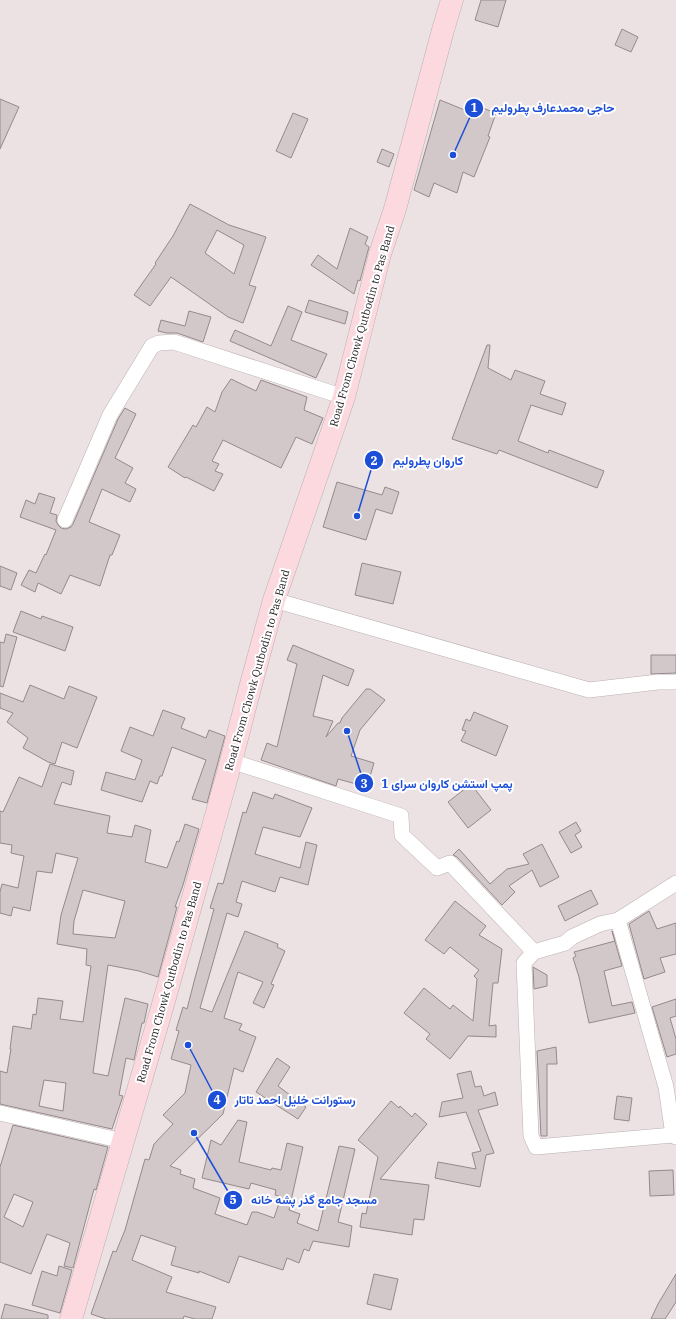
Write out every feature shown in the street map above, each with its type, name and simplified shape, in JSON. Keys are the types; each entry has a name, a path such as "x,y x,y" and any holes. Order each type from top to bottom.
{"main road":[{"name":"Road From Chowk Qutbodin to Pas Band","path":"71,1319 164,1000 231,761 274,600 344,397 380,254 395,209 452,0"}],"street":[{"path":"65,520 110,415 152,346 159,343 174,342 344,397"},
{"path":"274,600 589,690 658,682 676,682"},
{"path":"231,761 401,816 402,835 437,868 450,863 534,952"},
{"path":"618,920 666,1087 674,1136 536,1147 531,1136 524,963 534,952 566,943 572,937 600,924 618,920 676,883"},
{"path":"0,1113 123,1142"}],"building":[{"path":"481,0 506,0 498,27 475,20"},
{"path":"622,29 638,37 631,52 615,45"},
{"path":"0,99 19,107 0,149"},
{"path":"440,100 477,115 480,107 496,113 488,136 490,137 474,177 463,172 457,193 434,183 429,197 414,190"},
{"path":"293,113 308,119 291,158 276,151"},
{"path":"382,149 394,154 389,167 377,162"},
{"path":"190,204 229,225 266,237 249,285 256,287 243,323 228,317 171,277 150,306 134,295 156,264 155,263 173,236","holes":["217,230 244,245 234,274 205,253"]},
{"path":"350,228 368,237 365,244 369,247 360,281 358,280 354,294 311,265 318,255 337,269"},
{"path":"309,300 348,312 345,324 305,312"},
{"path":"288,306 302,312 291,340 327,354 316,378 230,341 235,330 271,346"},
{"path":"189,311 211,317 203,342 177,333 158,331 161,320 185,326"},
{"path":"487,345 490,345 488,368 511,380 515,370 545,381 540,394 566,403 562,415 531,405 518,441 548,453 549,450 604,471 597,488 499,450 497,454 452,439"},
{"path":"231,379 256,391 261,380 307,397 304,410 323,418 312,444 296,437 281,468 223,440 212,461 219,464 215,471 223,474 214,491 186,477 185,478 168,467 193,425 196,427 207,407 215,412 222,392"},
{"path":"125,408 136,414 115,458 133,468 125,483 136,489 130,502 102,489 89,522 120,535 112,555 110,555 100,586 70,575 61,594 38,583 35,592 21,585 29,570 36,573 45,554 46,555 56,530 20,517 26,500 35,504 39,493 55,498 50,513 57,515 56,521 61,528 66,529 71,527 118,419"},
{"path":"337,482 382,495 385,487 399,492 392,514 376,509 366,540 323,527"},
{"path":"362,563 401,572 393,604 355,595"},
{"path":"0,566 17,573 11,590 0,586"},
{"path":"21,611 41,619 42,616 73,627 65,651 13,632"},
{"path":"6,634 17,637 3,687 0,686 0,642 4,643"},
{"path":"293,645 354,670 348,686 323,675 313,716 333,721 326,737 338,723 340,723 342,718 366,689 370,689 385,700 360,730 351,756 374,763 367,787 338,779 336,786 261,760 267,743 277,747 297,664 287,660"},
{"path":"651,655 676,655 676,673 651,674"},
{"path":"30,685 64,699 69,686 97,697 77,748 62,742 55,764 48,762 23,748 28,738 7,722 13,713 0,708 0,693 23,702"},
{"path":"163,710 185,718 181,728 206,738 209,730 225,736 207,803 192,799 206,760 172,747 162,776 160,776 157,784 150,781 142,802 101,790 106,772 135,780 142,760 121,751 130,727 153,736"},
{"path":"474,712 508,726 496,756 461,741 466,731 462,730 466,719 470,721"},
{"path":"50,764 74,771 71,785 62,782 54,804 110,816 107,833 132,837 135,825 151,830 145,862 167,868 177,841 179,842 185,824 199,829 175,907 177,907 158,977 139,971 108,965 93,1073 108,1076 125,998 148,1004 144,1023 142,1023 134,1060 126,1058 119,1095 123,1096 112,1129 0,1104 0,1071 7,1073 13,1026 31,1029 33,1014 36,1015 38,998 63,1001 60,1019 83,1022 91,966 86,965 87,949 57,944 61,915 78,858 56,853 52,873 37,871 30,911 13,907 11,916 0,913 0,892 2,884 18,888 24,856 11,853 12,845 0,843 0,811 3,812 19,777 42,787","holes":["83,890 125,901 115,938 73,934 74,921","44,1080 66,1083 63,1111 39,1106"]},
{"path":"471,784 491,810 468,828 448,802"},
{"path":"253,792 273,799 275,794 312,808 300,837 263,827 255,854 300,868 306,842 317,845 308,885 280,877 275,892 242,881 236,902 242,904 238,917 227,913 200,1008 212,1012 245,931 278,944 277,947 285,951 271,984 274,985 264,1008 253,1003 263,982 238,972 224,1018 242,1024 239,1030 256,1037 243,1072 234,1068 223,1114 170,1166 181,1170 180,1174 195,1179 193,1188 220,1198 215,1214 247,1225 252,1212 257,1212 274,1218 281,1197 275,1195 276,1190 251,1183 249,1189 202,1178 211,1140 221,1145 238,1120 247,1122 239,1162 271,1170 272,1168 281,1170 287,1143 303,1147 289,1210 300,1214 297,1223 318,1231 339,1146 355,1149 338,1222 352,1226 349,1247 313,1241 309,1251 304,1249 299,1263 287,1258 283,1270 239,1256 229,1283 199,1271 199,1273 171,1265 176,1247 141,1235 132,1260 172,1277 166,1292 216,1307 212,1319 195,1319 184,1316 183,1319 106,1319 91,1314 113,1251 116,1252 125,1230 145,1159 149,1160 154,1144 173,1124 163,1115 185,1093 191,1065 171,1059 179,1031 176,1030 183,1007 187,1009 214,909 210,908 218,883 223,884 243,812 246,813"},
{"path":"576,822 581,831 575,835 582,847 571,853 559,832"},
{"path":"542,844 559,877 540,887 532,870 509,886 515,892 502,905 457,857 453,855 459,849 490,884 507,869 529,864 523,854"},
{"path":"591,890 598,904 565,921 558,906"},
{"path":"455,901 486,926 479,935 502,949 498,983 493,983 489,1026 496,1025 496,1037 468,1036 450,1059 426,1039 430,1034 404,1013 424,988 450,1009 453,1005 473,1021 477,979 474,976 479,970 450,947 444,954 425,940"},
{"path":"649,911 657,929 676,923 676,954 660,958 665,972 644,979 629,924"},
{"path":"615,941 622,966 604,971 612,1006 632,1002 635,1013 589,1023 579,977 573,958 576,956 574,952"},
{"path":"533,967 547,975 547,986 534,989"},
{"path":"676,999 676,1016 670,1018 676,1039 676,1054 667,1057 652,1007"},
{"path":"556,1047 557,1064 547,1064 547,1136 541,1136 537,1051"},
{"path":"277,1058 290,1067 278,1086 306,1107 298,1119 256,1092"},
{"path":"471,1071 475,1087 481,1086 484,1096 495,1092 498,1105 478,1110 494,1153 486,1155 480,1187 435,1178 438,1162 476,1169 472,1153 481,1151 466,1112 439,1117 442,1102 463,1098 457,1074"},
{"path":"617,1096 632,1098 629,1121 614,1119"},
{"path":"391,1101 399,1108 400,1106 412,1117 415,1113 427,1124 380,1179 429,1185 424,1220 414,1219 412,1235 360,1227 362,1213 366,1214 378,1157 358,1140"},
{"path":"13,1125 108,1147 96,1190 94,1189 73,1268 64,1266 70,1243 47,1234 31,1274 0,1262 0,1167","holes":["14,1194 33,1202 23,1227 4,1217"]},
{"path":"673,1170 674,1195 650,1196 649,1171"},
{"path":"59,1266 72,1270 60,1313 32,1305 42,1271 57,1276"},
{"path":"374,1274 398,1279 391,1310 367,1304"},
{"path":"676,1274 676,1302 665,1319 651,1319 658,1304"},
{"path":"5,1304 48,1315 48,1319 1,1319"}],"place":[{"name":"حاجی محمدعارف پطرولیم","path":"453,155"},
{"name":"کاروان پطرولیم","path":"357,516"},
{"name":"پمپ استشن کاروان سرای 1","path":"347,731"},
{"name":"رستورانت خلیل احمد تاتار","path":"188,1045"},
{"name":"مسجد جامع گذر پشه خانه","path":"194,1133"}]}
